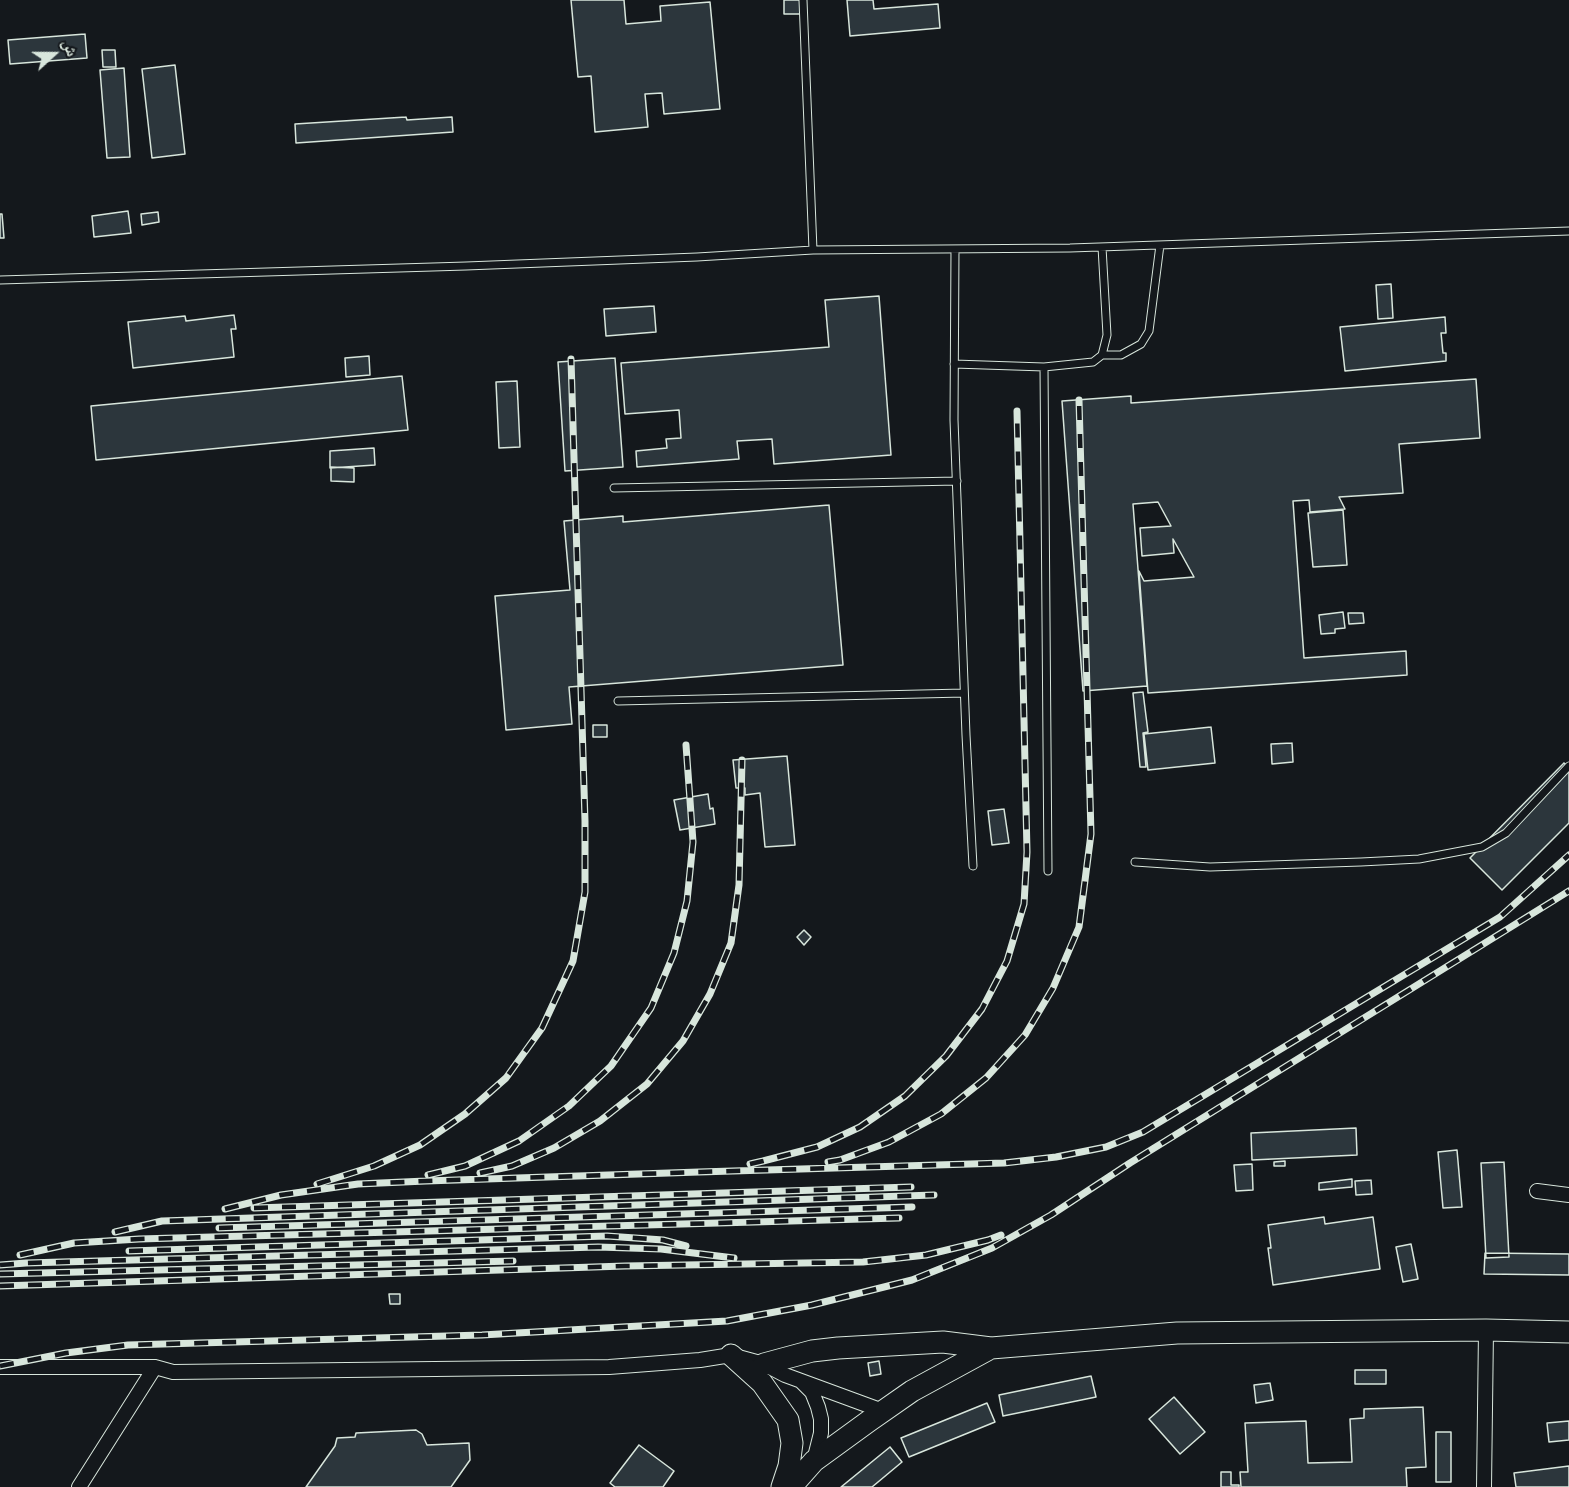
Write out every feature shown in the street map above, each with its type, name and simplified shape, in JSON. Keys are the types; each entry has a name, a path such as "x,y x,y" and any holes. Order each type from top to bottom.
{"main road":[{"path":"764,1364 812,1351 943,1342 990,1348 1177,1333 1486,1330 1569,1332"},
{"path":"791,1487 814,1461 912,1391 990,1348"},
{"path":"731,1355 762,1383 788,1420 792,1443 789,1466 782,1487"}],"street":[{"path":"1537,1191 1569,1195"},
{"path":"1484,1487 1486,1330"},
{"path":"0,1367 155,1367 173,1372 609,1367 700,1360 731,1355 764,1364 800,1381 882,1412"},
{"path":"79,1487 155,1367"},
{"path":"800,1381 812,1392 821,1419 821,1433 814,1461"}],"lane":[{"path":"803,0 813,250"},
{"path":"0,280 478,266 813,250 1102,247 1569,231"},
{"path":"1102,354 1121,354 1141,344 1149,331 1160,245"},
{"path":"954,364 1044,368 1093,362 1102,354 1107,335 1102,247"},
{"path":"955,249 954,420 973,866"},
{"path":"1044,368 1048,871"},
{"path":"614,488 957,481"},
{"path":"618,701 964,693"},
{"path":"1135,862 1210,867 1361,862 1419,859 1482,847 1506,833 1569,766"}],"building":[{"path":"571,0 624,0 626,24 661,21 660,6 710,2 720,109 664,114 662,93 645,94 648,127 595,132 591,76 578,77"},
{"path":"784,0 802,0 803,14 784,14"},
{"path":"847,0 873,0 874,9 938,4 940,28 850,36"},
{"path":"85,34 87,58 10,64 8,40"},
{"path":"102,50 115,50 116,67 103,67"},
{"path":"175,65 185,154 152,158 142,69"},
{"path":"124,68 130,157 107,158 100,70"},
{"path":"406,117 407,120 452,117 453,132 296,143 295,124"},
{"path":"128,211 131,233 94,237 92,216"},
{"path":"158,212 159,222 142,225 141,214"},
{"path":"0,214 2,214 4,238 0,238"},
{"path":"1391,284 1393,318 1378,319 1376,285"},
{"path":"879,296 891,455 774,464 772,439 737,441 739,459 637,467 636,451 667,448 666,439 681,438 679,410 625,414 621,363 829,347 825,300"},
{"path":"654,306 656,332 606,336 604,309"},
{"path":"234,315 236,329 231,329 234,357 133,368 128,322 185,316 186,321"},
{"path":"1445,317 1446,333 1441,333 1446,361 1345,371 1340,327"},
{"path":"369,356 370,375 346,377 345,358"},
{"path":"615,358 623,467 565,471 558,362"},
{"path":"402,376 408,430 96,460 91,406"},
{"path":"1476,379 1480,438 1399,444 1403,493 1339,497 1345,509 1310,512 1309,500 1293,501 1304,658 1406,651 1407,675 1148,693 1139,571 1144,581 1194,577 1173,539 1174,553 1142,556 1140,528 1171,526 1158,502 1133,504 1147,686 1083,691 1062,401 1131,396 1131,403"},
{"path":"517,381 520,447 499,448 496,382"},
{"path":"374,448 375,465 330,468 330,451"},
{"path":"331,467 354,468 354,482 331,481"},
{"path":"829,505 843,665 569,687 572,724 506,730 495,596 570,590 564,521 623,516 623,522"},
{"path":"1343,510 1347,565 1313,567 1308,513"},
{"path":"1343,612 1345,628 1335,629 1335,633 1321,634 1319,615"},
{"path":"1348,613 1363,613 1364,623 1349,624"},
{"path":"1143,692 1148,732 1143,733 1146,767 1140,767 1133,693"},
{"path":"593,725 607,725 607,737 593,737"},
{"path":"1211,727 1215,763 1148,770 1144,734"},
{"path":"1292,743 1293,762 1272,764 1271,744"},
{"path":"787,756 795,845 765,847 760,793 745,795 745,788 736,788 733,760"},
{"path":"1564,763 1569,768 1569,823 1502,890 1470,858"},
{"path":"708,794 715,824 680,830 674,800"},
{"path":"1004,809 1009,843 992,845 988,811"},
{"path":"804,930 811,937 804,945 797,937"},
{"path":"1356,1128 1357,1155 1252,1160 1251,1133"},
{"path":"1457,1150 1462,1207 1443,1208 1438,1152"},
{"path":"1285,1161 1285,1166 1274,1166 1274,1162"},
{"path":"1504,1162 1509,1257 1486,1258 1481,1163"},
{"path":"1252,1164 1253,1190 1236,1191 1234,1165"},
{"path":"1352,1179 1352,1187 1319,1190 1319,1183"},
{"path":"1371,1180 1372,1194 1356,1195 1355,1181"},
{"path":"1324,1217 1325,1224 1373,1217 1380,1269 1273,1285 1268,1248 1271,1248 1268,1225"},
{"path":"1411,1244 1418,1279 1403,1282 1396,1247"},
{"path":"1485,1253 1569,1254 1569,1275 1484,1274"},
{"path":"389,1294 400,1294 400,1304 390,1304"},
{"path":"879,1361 881,1374 870,1376 868,1363"},
{"path":"1355,1370 1386,1370 1386,1384 1355,1384"},
{"path":"1091,1376 1096,1397 1003,1416 999,1395"},
{"path":"1270,1383 1273,1400 1256,1403 1254,1385"},
{"path":"1174,1397 1205,1432 1180,1454 1149,1419"},
{"path":"987,1403 995,1422 909,1457 901,1438"},
{"path":"1423,1407 1426,1467 1406,1468 1407,1487 1241,1487 1240,1472 1248,1472 1245,1423 1306,1421 1308,1463 1352,1462 1350,1419 1364,1418 1364,1409"},
{"path":"1569,1421 1569,1440 1549,1442 1547,1423"},
{"path":"416,1430 422,1434 427,1445 469,1443 470,1460 451,1487 306,1487 335,1446 337,1438 355,1437 356,1433"},
{"path":"1436,1432 1451,1432 1451,1482 1436,1482"},
{"path":"639,1445 674,1471 663,1487 615,1487 610,1483"},
{"path":"890,1447 902,1462 872,1487 841,1487"},
{"path":"1569,1466 1569,1487 1516,1487 1514,1473"},
{"path":"1221,1472 1231,1472 1231,1485 1239,1485 1239,1487 1221,1487"}],"railway":[{"path":"317,1184 374,1166 420,1145 465,1114 506,1078 542,1028 573,961 585,892 585,821 571,359"},
{"path":"828,1162 840,1160 889,1142 941,1114 986,1078 1025,1035 1053,988 1079,927 1091,834 1079,400"},
{"path":"750,1164 817,1147 860,1127 905,1096 946,1056 982,1009 1007,961 1024,904 1027,852 1017,411"},
{"path":"428,1175 465,1166 519,1141 569,1106 611,1066 651,1008 674,953 687,901 693,842 686,745"},
{"path":"480,1173 512,1166 554,1148 600,1121 647,1084 683,1041 710,994 731,943 739,885 742,760"},
{"path":"225,1209 281,1195 358,1184 1004,1163 1056,1157 1106,1147 1143,1132 1500,917 1569,855"},
{"path":"0,1366 66,1353 128,1345 482,1335 727,1321 812,1305 912,1280 992,1248 1051,1215 1130,1163 1569,891"},
{"path":"254,1208 911,1187"},
{"path":"115,1232 162,1221 934,1195"},
{"path":"219,1228 912,1207"},
{"path":"20,1255 74,1243 139,1239 899,1218"},
{"path":"0,1286 625,1266 863,1262 926,1255 1001,1235"},
{"path":"129,1251 607,1236 663,1240 686,1246"},
{"path":"0,1265 598,1247 661,1249 734,1258"},
{"path":"0,1274 513,1261"}]}
